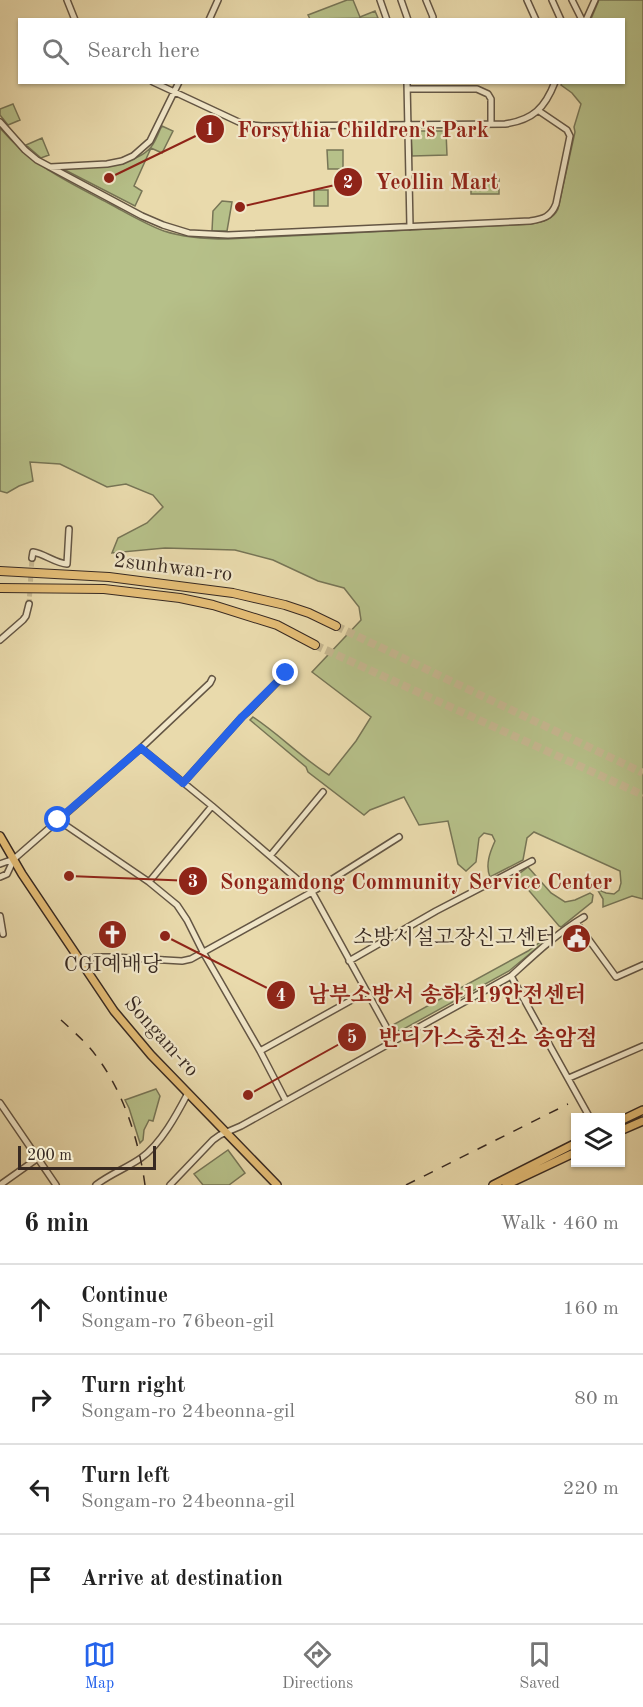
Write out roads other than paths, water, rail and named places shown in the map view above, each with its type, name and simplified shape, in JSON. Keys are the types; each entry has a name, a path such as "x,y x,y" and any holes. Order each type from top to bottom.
{"highway":[{"name":"2sunhwan-ro","path":"0,572 109,577 233,592 285,604 336,626"},
{"name":"2sunhwan-ro","path":"0,588 104,589 180,598 213,605 277,625 315,645"}],"main road":[{"name":"Songam-ro","path":"0,837 22,874 114,1011 135,1037 277,1185"},
{"path":"625,1118 643,1110"},
{"path":"625,1129 643,1121"},
{"path":"487,1185 571,1145"},
{"path":"506,1185 571,1154"},
{"path":"494,1185 527,1167"}],"street":[{"path":"67,0 74,18"},
{"path":"210,18 218,0"},
{"path":"380,0 386,18"},
{"path":"401,0 407,18"},
{"path":"426,0 433,18"},
{"path":"528,0 535,18"},
{"path":"552,0 561,18"},
{"path":"572,0 583,18"},
{"path":"585,18 595,0"},
{"path":"157,84 243,124 262,126 516,122 539,111 554,84"},
{"path":"48,167 107,164 133,156 150,141 178,84"},
{"path":"410,227 407,86 483,91 491,99 491,124"},
{"path":"0,122 25,150 48,167 142,216 189,233 228,235 530,221 549,216 554,212 570,136 567,130 539,111"},
{"path":"32,558 33,552 67,564 69,529"},
{"path":"0,639 23,620 28,604"},
{"path":"183,783 242,717 286,673"},
{"path":"0,864 14,859 141,748 210,684 212,679"},
{"path":"141,748 312,892 394,1041"},
{"path":"270,856 323,792"},
{"path":"148,882 212,807"},
{"path":"58,820 148,882 177,905 260,1050 286,1101"},
{"path":"83,963 95,957 182,961 191,959 312,892 399,837"},
{"path":"0,877 7,874 14,859"},
{"path":"349,961 436,911 532,861"},
{"path":"0,916 3,934"},
{"path":"170,1185 213,1140 511,976 539,951 584,917"},
{"path":"576,922 616,977 643,964"},
{"path":"511,976 587,1113"},
{"path":"260,1050 366,992"},
{"path":"569,1078 643,1046"},
{"path":"96,1185 150,1151 179,1111 188,1093"},
{"path":"0,1103 56,1185"},
{"path":"0,1185 38,1158"}],"tunnel":[{"path":"29,604 32,558"},
{"path":"336,626 643,773"},
{"path":"315,645 643,795"}],"railway":[{"path":"61,1020 93,1052 115,1086 129,1118 139,1152 145,1185"},
{"path":"406,1185 568,1104"}],"place":[{"name":"Forsythia Children's Park","path":"109,178"},
{"name":"Yeollin Mart","path":"240,207"},
{"name":"Songamdong Community Service Center","path":"69,876"},
{"name":"CGI예배당","path":"113,934"},
{"name":"남부소방서 송하119안전센터","path":"165,936"},
{"name":"소방시설고장신고센터","path":"577,938"},
{"name":"반디가스충전소 송암점","path":"248,1095"}]}
